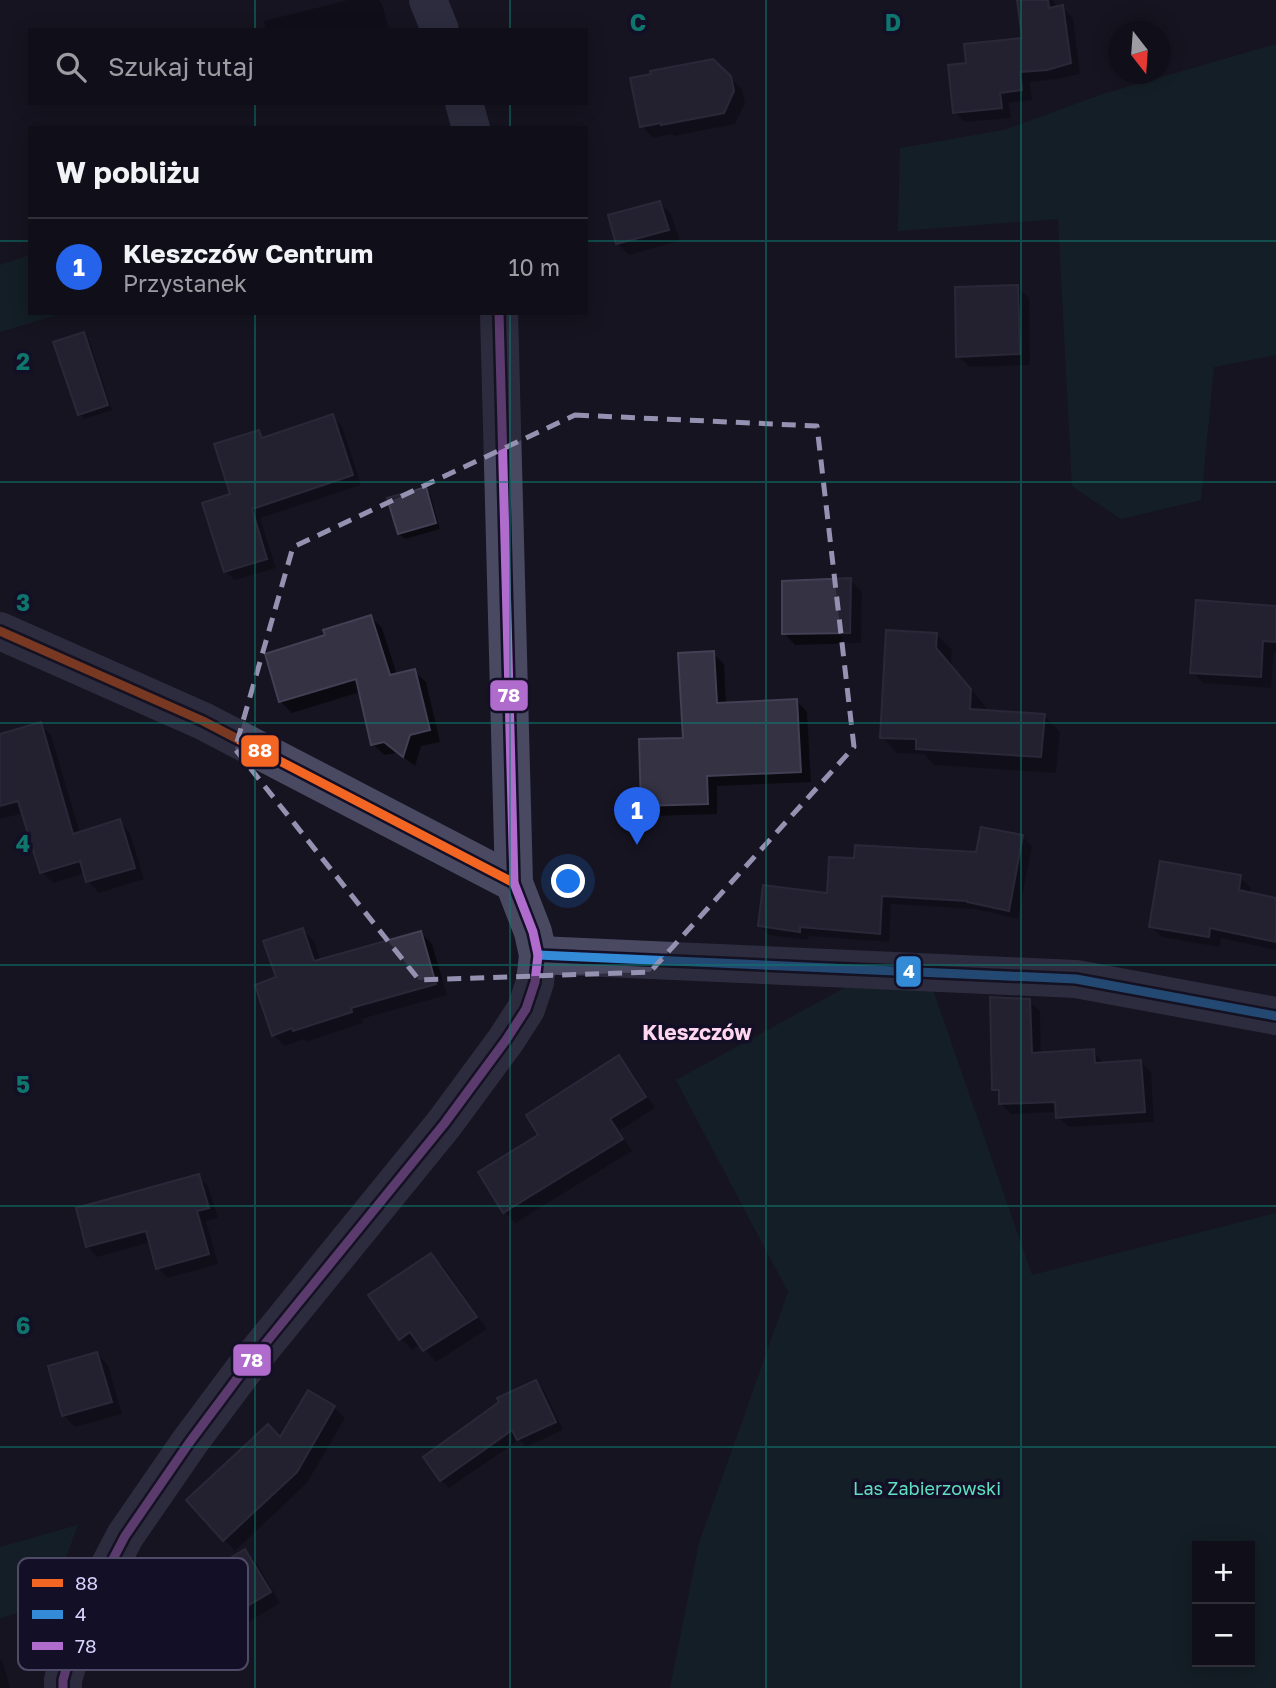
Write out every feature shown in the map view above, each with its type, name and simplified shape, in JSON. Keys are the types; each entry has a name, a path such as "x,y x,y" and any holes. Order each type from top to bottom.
{"street":[{"path":"428,0 439,28"},
{"path":"465,105 470,126"},
{"path":"113,1558 125,1536 189,1443 242,1372 444,1124 506,1040 526,1009 535,982 538,955 533,932 514,883 499,315"},
{"path":"0,631 203,721 514,883"},
{"path":"538,955 1076,979 1276,1016"},
{"path":"63,1688 66,1670"}],"highlighted area":[{"path":"575,415 817,426 854,747 650,972 419,980 235,749 293,547"}],"green space":[{"path":"1276,44 1276,355 1214,367 1201,500 1121,519 1072,486 1058,219 898,231 900,148 1004,130 1138,84 1171,84 1171,74"},
{"path":"28,256 28,315 57,315 0,332 0,265"},
{"name":"Las Zabierzowski","path":"848,986 932,987 1032,1275 1276,1213 1276,1688 670,1688 699,1543 788,1292 676,1080"},
{"path":"78,1525 66,1558 18,1558 18,1613 0,1618 0,1547"}],"building":[{"path":"1017,0 1048,0 1049,8 1063,5 1071,63 1047,70 1020,72 1022,90 1000,93 1002,108 953,113 948,65 966,63 964,44 1022,38"},
{"path":"713,59 731,76 734,91 724,113 640,127 630,78 651,74 650,71"},
{"path":"660,201 669,230 616,244 608,215"},
{"path":"1018,285 1020,354 956,357 955,287"},
{"path":"84,332 108,405 78,415 53,342"},
{"path":"333,414 353,475 252,509 267,559 224,572 202,503 230,494 214,444 259,430 262,438"},
{"path":"426,487 436,523 398,534 387,498"},
{"path":"851,578 850,633 782,634 782,581"},
{"path":"1196,600 1276,606 1276,642 1263,641 1261,677 1190,673"},
{"path":"371,615 390,675 415,669 430,730 410,735 403,757 384,742 371,745 356,679 279,702 265,654 325,635 323,630"},
{"path":"886,630 937,633 936,648 971,689 970,709 1045,714 1041,757 916,749 916,739 880,738"},
{"path":"714,651 717,703 797,699 801,772 707,776 708,804 641,806 639,739 683,738 678,653"},
{"path":"41,722 73,834 120,819 135,868 86,882 80,861 40,873 18,801 0,806 0,734"},
{"path":"981,827 1023,835 1009,911 967,901 882,896 880,934 800,927 800,932 758,926 763,885 827,893 829,857 854,858 855,845 976,852"},
{"path":"1160,861 1241,875 1239,890 1276,898 1276,942 1210,928 1209,937 1149,927"},
{"path":"303,928 314,961 421,931 436,984 351,1008 352,1012 272,1036 255,985 276,977 263,941"},
{"path":"990,997 1030,999 1032,1053 1094,1049 1095,1063 1141,1060 1145,1112 1056,1118 1055,1102 999,1104 999,1090 992,1090"},
{"path":"619,1055 646,1097 610,1119 623,1139 503,1213 478,1172 538,1135 526,1115"},
{"path":"199,1174 209,1208 197,1211 209,1254 156,1269 146,1231 86,1247 76,1208"},
{"path":"431,1253 477,1317 423,1351 410,1332 399,1340 368,1295"},
{"path":"97,1352 112,1402 62,1416 48,1366"},
{"path":"536,1380 556,1422 517,1440 512,1430 440,1481 423,1457 499,1402 497,1398"},
{"path":"308,1390 335,1406 297,1472 223,1541 186,1500 268,1424 280,1437"},
{"path":"245,1549 271,1592 248,1606 248,1558 230,1558"}],"transit line":[{"name":"78","path":"114,1558 125,1536 189,1443 242,1372 444,1124 506,1040 526,1009 535,982 538,955 533,932 514,883 499,315"},
{"name":"88","path":"0,631 203,721 514,883"},
{"name":"4","path":"538,955 1076,979 1276,1016"},
{"name":"78","path":"63,1688 66,1670"}],"place":[{"name":"Kleszczów Centrum","path":"637,845"}],"district":[{"name":"Kleszczów","path":"697,1033"}]}
